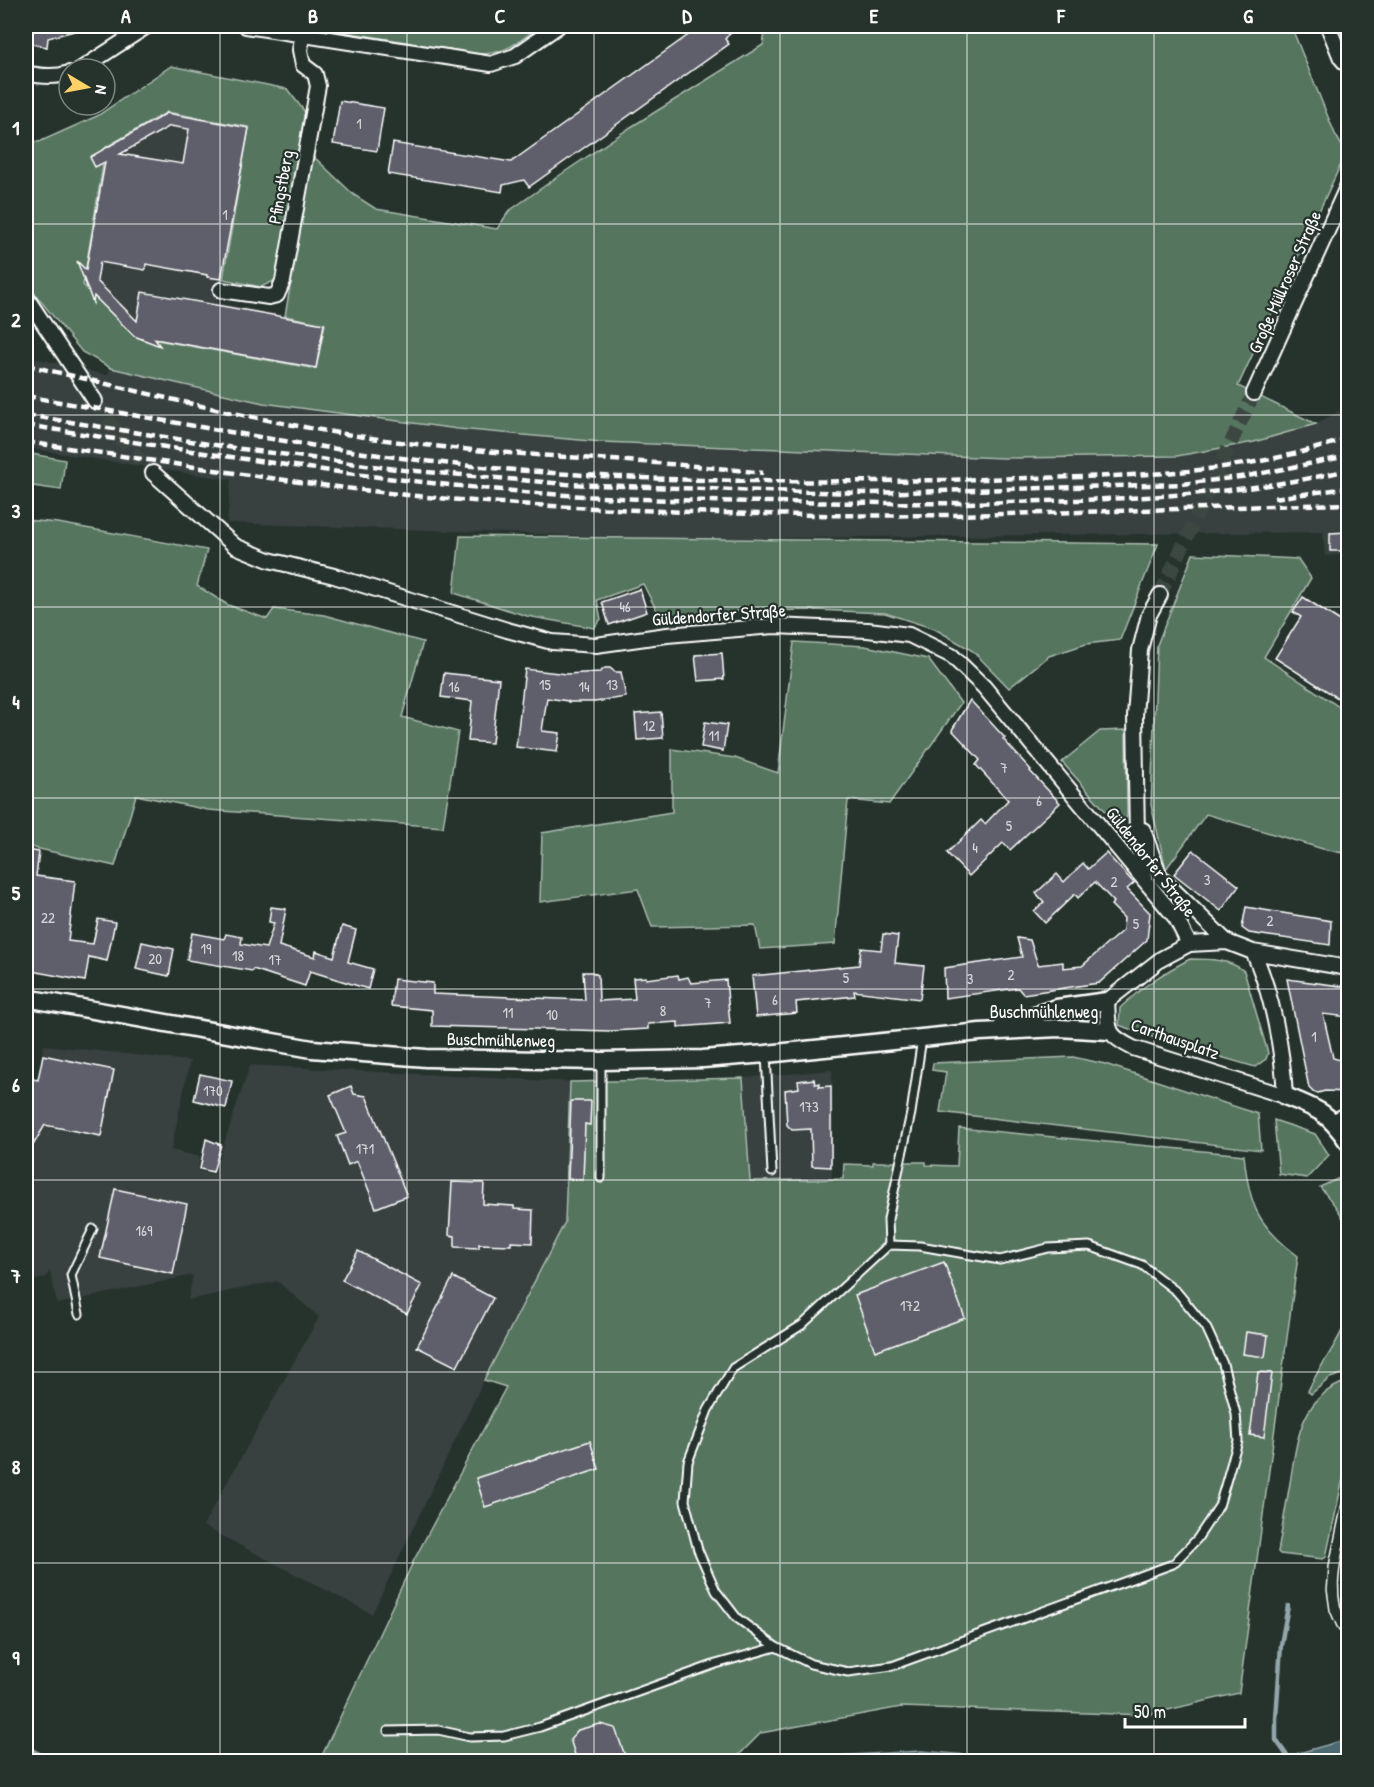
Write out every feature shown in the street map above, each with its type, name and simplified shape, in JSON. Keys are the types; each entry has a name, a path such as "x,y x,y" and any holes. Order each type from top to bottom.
{"street":[{"path":"99,57 147,26"},
{"path":"246,26 303,33 491,64 515,56 558,26"},
{"path":"1328,26 1341,58 1348,66"},
{"name":"Pfingstberg","path":"221,290 268,297 277,295 283,281 318,86 315,74 303,65 300,51 303,33"},
{"path":"26,73 57,76"},
{"name":"Große Müllroser Straße","path":"1254,393 1348,185"},
{"path":"26,297 95,401"},
{"name":"Güldendorfer Straße","path":"153,473 235,546 269,561 334,576 552,642 596,645 667,635 774,626 868,630 909,636 952,656 984,687 1176,918 1189,944"},
{"path":"1144,878 1137,837 1135,716 1140,650 1149,615 1160,595"},
{"path":"1136,805 1160,877 1227,942"},
{"name":"Carthausplatz","path":"1341,1118 1285,1096 1133,1048 1117,1040 1109,1031 1107,1001 1161,959 1189,944 1227,942 1253,952 1348,968"},
{"path":"1253,952 1262,971 1268,994 1284,1073 1285,1096"},
{"name":"Buschmühlenweg","path":"26,998 312,1049 426,1058 601,1061 703,1059 980,1032 1059,1028 1109,1031"},
{"name":"Buschmühlenweg","path":"980,1032 1057,1008 1107,1001"},
{"path":"1341,1118 1348,1142"}],"lane":[{"path":"889,1245 888,1219 911,1113 922,1038"},
{"path":"766,1054 772,1172"},
{"path":"601,1061 601,1178"},
{"path":"79,1314 71,1275 93,1229"},
{"path":"889,1245 920,1246 1000,1260 1048,1248 1089,1246 1142,1265 1177,1292 1206,1328 1223,1364 1236,1414 1238,1441 1220,1506 1197,1539 1173,1564 891,1666 848,1672 811,1664 776,1647 737,1618 716,1591 698,1550 685,1501 688,1462 708,1410 733,1368 802,1325 889,1245"},
{"path":"388,1731 438,1730 470,1737 504,1736 540,1727 716,1664 776,1647"}],"shaded area":[{"path":"167,112 249,127 218,303 325,323 317,369 135,336 83,285 106,147"},
{"path":"26,356 107,375 111,368 458,429 602,442 1003,458 1178,456 1254,442 1316,424 1348,406 1348,554 1325,556 1323,532 678,539 227,523 231,480 26,448"},
{"path":"44,1045 190,1061 171,1150 200,1157 198,1171 214,1174 250,1065 570,1082 565,1222 484,1380 372,1614 203,1526 319,1317 277,1281 188,1300 193,1275 57,1304 50,1271 45,1278 26,1282 26,1118 29,1120"},
{"path":"832,1070 832,1179 749,1181 743,1078"}],"green space":[{"path":"326,26 541,26 505,49 479,54 326,29"},
{"path":"766,26 1291,26 1335,134 1346,153 1238,386 1316,424 1254,442 1177,456 1003,458 602,442 458,429 263,403 111,368 82,352 26,283 26,140 39,142 95,117 117,117 117,102 171,66 287,89 305,112 276,280 261,287 223,279 249,127 167,112 106,147 83,285 135,336 316,369 325,324 285,316 313,156 354,195 376,209 497,229 509,211 563,173 631,127 763,45"},
{"path":"26,453 65,460 61,490 26,485"},
{"path":"26,520 58,523 207,550 197,586 228,605 267,619 274,609 324,615 423,642 402,717 458,732 443,827 208,810 136,795 115,866 26,846"},
{"path":"460,536 1158,544 1120,640 1086,644 1049,656 1009,688 973,651 935,629 885,613 816,610 742,611 661,619 643,584 597,600 601,619 594,628 527,616 454,593"},
{"path":"1193,554 1298,559 1311,578 1264,657 1348,713 1348,854 1323,849 1206,814 1166,869 1151,805 1157,645"},
{"path":"794,642 865,646 928,659 961,703 889,804 848,800 835,944 760,949 755,925 652,927 638,889 540,902 542,833 672,812 672,749 735,758 778,773"},
{"path":"1126,730 1127,815 1126,820 1117,824 1062,762 1100,731"},
{"path":"1190,959 1225,962 1244,971 1268,1053 1266,1059 1255,1067 1145,1035 1119,1025 1120,1008 1153,980"},
{"path":"1073,1057 1105,1064 1258,1114 1261,1150 940,1112 946,1072 932,1070 933,1063"},
{"path":"743,1078 750,1181 843,1179 844,1164 926,1162 926,1165 957,1166 959,1128 1244,1155 1252,1201 1258,1213 1273,1234 1298,1256 1239,1693 1147,1715 901,1707 761,1733 733,1761 319,1762 414,1560 506,1387 484,1380 565,1222 570,1082"},
{"path":"1274,1120 1315,1134 1329,1155 1307,1178 1279,1174"},
{"path":"1346,1175 1348,1178 1348,1232 1340,1214 1320,1187"},
{"path":"1348,1316 1348,1372 1330,1378 1311,1394 1308,1391 1340,1336"},
{"path":"1348,1381 1348,1455 1326,1557 1323,1559 1280,1554 1278,1552 1295,1451 1304,1422 1310,1409 1320,1397 1332,1388"}],"water":[{"path":"1348,1739 1348,1761 1271,1761"},
{"path":"922,1751 1032,1761 807,1761 815,1757"}],"building":[{"path":"26,26 77,26 78,30 48,38 47,47 26,43"},
{"path":"701,26 736,26 725,39 729,44 529,187 524,180 503,185 502,192 388,174 393,143 511,162"},
{"path":"340,101 384,108 377,151 333,144"},
{"path":"167,113 249,128 221,279 146,264 145,270 100,262 97,281 137,321 142,292 324,324 316,368 155,339 160,346 134,336 94,296 93,303 77,261 86,270 105,162 95,167 90,157","holes":["170,126 189,129 183,164 120,154"]},
{"path":"1348,532 1348,551 1330,551 1330,533"},
{"path":"640,589 647,612 609,625 602,602"},
{"path":"1303,597 1348,626 1348,695 1344,702 1275,658 1301,617 1293,612"},
{"path":"722,653 724,679 698,681 695,655"},
{"path":"605,668 621,672 626,697 595,702 568,702 547,698 542,731 560,733 557,752 516,747 525,669 567,674 600,672"},
{"path":"444,673 499,679 492,743 468,741 472,701 441,697"},
{"path":"970,700 1060,803 1010,850 1003,843 969,876 947,853 981,820 985,824 1008,800 976,765 980,760 952,730"},
{"path":"661,712 663,738 637,740 635,714"},
{"path":"705,722 727,725 723,751 701,747"},
{"path":"26,850 39,852 36,876 75,881 68,941 93,944 98,919 115,922 107,961 89,957 85,981 26,970"},
{"path":"1193,850 1239,886 1221,911 1174,874"},
{"path":"1106,853 1134,883 1127,889 1150,913 1147,940 1099,983 1023,994 1018,988 945,998 944,968 1022,957 1017,938 1030,940 1038,965 1063,962 1063,968 1082,966 1123,930 1124,918 1111,905 1114,902 1095,882 1078,898 1075,894 1045,923 1034,911 1044,902 1036,893 1057,874 1064,882 1083,863 1088,869"},
{"path":"271,907 286,909 279,946 315,957 316,951 334,957 342,926 356,930 348,962 373,969 368,989 310,971 305,986 253,969 252,971 187,960 192,933 224,939 226,934 242,937 241,944 266,948 274,923 269,922"},
{"path":"1246,907 1331,921 1330,945 1249,933 1242,928"},
{"path":"883,934 898,936 895,963 924,966 920,999 854,991 855,996 796,1002 797,1013 756,1017 752,976 859,965 861,948 881,950"},
{"path":"142,942 174,949 169,976 136,969"},
{"path":"583,972 598,975 599,1001 635,999 633,978 646,977 646,979 678,975 679,979 688,977 691,983 726,980 730,1023 678,1027 678,1022 648,1024 648,1029 611,1031 432,1026 432,1010 391,1006 394,979 433,983 433,994 585,1000"},
{"path":"1287,979 1348,987 1348,1017 1323,1014 1333,1058 1348,1062 1348,1092 1318,1093 1309,1088"},
{"path":"43,1055 114,1070 101,1136 45,1125 26,1157 27,1078 38,1080"},
{"path":"200,1074 232,1081 226,1108 194,1100"},
{"path":"814,1079 815,1084 820,1083 819,1087 831,1086 831,1167 812,1166 811,1129 792,1130 787,1125 785,1090 799,1088 798,1081"},
{"path":"351,1086 354,1094 366,1096 407,1196 376,1208 357,1161 348,1165 337,1136 346,1133 330,1095"},
{"path":"571,1101 591,1101 590,1125 585,1124 583,1180 568,1179"},
{"path":"206,1139 221,1145 213,1172 200,1169"},
{"path":"452,1182 484,1183 483,1204 533,1210 532,1243 479,1244 479,1248 455,1247 455,1236 449,1235"},
{"path":"115,1189 187,1204 173,1274 100,1258"},
{"path":"358,1251 422,1285 407,1314 342,1280"},
{"path":"944,1262 965,1318 875,1351 855,1295"},
{"path":"453,1277 493,1298 457,1367 417,1347"},
{"path":"1246,1332 1268,1335 1265,1357 1243,1354"},
{"path":"1258,1372 1272,1373 1264,1437 1250,1435"},
{"path":"590,1441 599,1469 485,1507 476,1478"},
{"path":"600,1724 615,1728 627,1761 577,1761 570,1739 578,1730"}],"waterway":[{"path":"1288,1606 1281,1645 1276,1719 1276,1740 1288,1757"},
{"path":"26,1747 54,1762"}],"tunnel":[{"path":"1160,595 1254,393"},
{"path":"95,401 128,448 153,473"}],"tram line":[{"path":"1348,1474 1329,1565 1327,1590 1330,1611 1337,1627 1348,1642"},
{"path":"1348,1526 1339,1576 1340,1601 1348,1624"}],"railway":[{"path":"26,365 208,407 300,426 393,441 485,451 763,473"},
{"path":"26,396 261,437 402,458 547,473 693,480 911,481 1122,476 1214,468 1259,461 1348,438"},
{"path":"26,415 234,448 404,470 566,484 763,491 870,493 1182,484 1248,476 1348,456"},
{"path":"26,425 263,462 382,477 550,494 647,499 937,503 1111,499 1247,488 1348,470"},
{"path":"26,442 382,492 502,503 613,509 725,513 948,515 1348,504"},
{"path":"1274,498 1348,488"}]}
